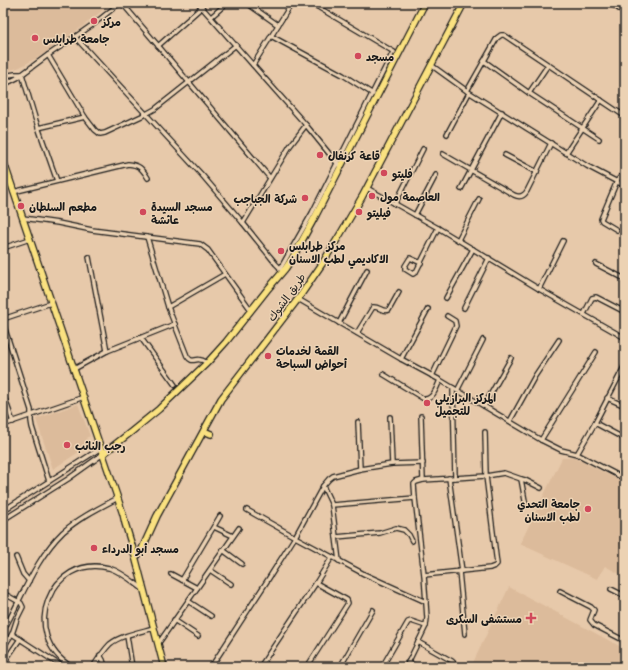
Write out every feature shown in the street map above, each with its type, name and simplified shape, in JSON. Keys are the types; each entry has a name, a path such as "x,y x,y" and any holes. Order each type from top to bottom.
{"main road":[{"name":"طريق الشوك","path":"102,451 131,432 159,409 207,363 226,342 293,257 374,95 425,3"},
{"name":"طريق الشوك","path":"136,555 142,549 157,516 217,405 298,299 351,217 464,3"},
{"path":"3,160 5,175 23,218 118,498 147,588 147,601"},
{"path":"204,431 211,434"},
{"path":"136,555 164,667"}],"street":[{"path":"3,85 17,78 48,55 75,38 121,3 270,178"},
{"path":"198,3 306,125 338,165"},
{"path":"211,17 228,3"},
{"path":"253,65 292,3"},
{"path":"311,3 396,53"},
{"path":"609,3 625,12"},
{"path":"619,9 622,3"},
{"path":"251,6 278,25"},
{"path":"158,46 202,7"},
{"path":"447,134 484,61 498,37 502,35 623,115"},
{"path":"271,36 343,75 374,95"},
{"path":"75,38 202,175 282,270"},
{"path":"48,55 85,117 100,134 106,133 146,114 163,103 236,45"},
{"path":"484,61 529,93 599,139"},
{"path":"529,93 548,64"},
{"path":"431,65 468,92 592,168 625,186"},
{"path":"3,76 22,74"},
{"path":"22,74 38,128 57,182"},
{"path":"566,152 601,100"},
{"path":"461,189 502,112"},
{"path":"38,128 85,117"},
{"path":"243,223 290,146 306,125"},
{"path":"443,154 517,196 523,196 526,194 551,143"},
{"path":"395,204 423,149"},
{"path":"505,155 537,172"},
{"path":"13,192 128,164 140,167 148,178"},
{"path":"617,230 601,219 617,181 625,170"},
{"path":"415,215 436,175"},
{"path":"367,188 625,338"},
{"path":"458,240 479,199"},
{"path":"23,218 92,230 203,246 208,250 251,311"},
{"path":"421,263 410,258 404,269 413,274 416,272 421,263 438,228"},
{"path":"147,237 168,306 188,358 192,360 201,359 207,363"},
{"path":"3,248 30,239"},
{"path":"539,289 564,241"},
{"path":"446,298 473,249"},
{"path":"89,257 108,351"},
{"path":"464,308 489,258"},
{"path":"596,264 625,279"},
{"path":"339,323 367,270"},
{"path":"168,306 225,274"},
{"path":"357,333 372,307 376,306 385,311 389,310 399,292"},
{"path":"584,314 590,300 594,297 625,312"},
{"path":"298,299 440,380 541,440 561,450 577,454 625,479"},
{"path":"3,320 52,303"},
{"path":"401,359 428,309"},
{"path":"432,376 456,326 455,322 447,316"},
{"path":"3,323 31,408 32,427 49,481"},
{"path":"74,369 108,351 175,324"},
{"path":"141,338 174,385"},
{"path":"458,391 484,340"},
{"path":"510,421 535,376 559,340"},
{"path":"541,440 596,352"},
{"path":"484,406 511,358"},
{"path":"577,454 595,423 607,398 623,373 625,364"},
{"path":"382,374 426,400 431,397 440,380"},
{"path":"453,388 455,478"},
{"path":"3,394 13,422"},
{"path":"3,425 84,397"},
{"path":"607,398 625,406"},
{"path":"421,416 423,480"},
{"path":"390,417 392,464"},
{"path":"358,422 360,468"},
{"path":"595,423 625,439"},
{"path":"424,575 490,568 497,564 486,476 485,432"},
{"path":"4,510 49,481 102,451"},
{"path":"3,520 68,479 102,451"},
{"path":"211,667 270,578 323,486 329,479 360,468 392,464 422,463"},
{"path":"406,667 426,626 427,618 414,484 423,480 486,476 504,473 527,480 541,488"},
{"path":"449,478 460,571 465,634"},
{"path":"522,479 526,506"},
{"path":"323,486 332,505 339,561"},
{"path":"3,631 29,581 50,547 64,531 81,519 118,498"},
{"path":"332,505 415,498"},
{"path":"248,510 364,574 426,602"},
{"path":"182,580 220,516"},
{"path":"214,527 233,536"},
{"path":"158,644 239,528"},
{"path":"336,537 380,533 396,528 404,530 412,541"},
{"path":"223,550 242,564"},
{"path":"16,557 23,574 29,581"},
{"path":"260,667 332,557"},
{"path":"72,667 62,660 53,650 47,638 44,626 47,603 54,588 60,581 75,571 84,568 101,567 118,571 144,590"},
{"path":"210,570 231,584"},
{"path":"171,574 197,588"},
{"path":"307,667 348,603 347,600 316,583"},
{"path":"611,589 625,596"},
{"path":"560,591 588,604 593,608 590,620 594,626 625,641"},
{"path":"3,593 22,604 23,609 17,619 12,634 3,648"},
{"path":"188,601 211,616"},
{"path":"340,667 373,610"},
{"path":"3,619 8,622"},
{"path":"174,620 198,636"},
{"path":"382,667 408,622 411,621 426,626"},
{"path":"93,667 100,655 114,641 154,628"},
{"path":"12,634 63,667"},
{"path":"126,636 132,667"},
{"path":"3,667 5,661 20,639"},
{"path":"418,642 452,661 454,663 454,667"},
{"path":"100,655 105,667"},
{"path":"53,667 56,662"},
{"path":"408,662 417,667"}],"shaded area":[{"name":"جامعة طرابلس","path":"3,3 112,3 75,32 42,55 20,67 3,73"},
{"path":"78,404 90,436 86,438 89,444 53,469 36,419"},
{"path":"562,458 575,458 625,483 625,577 605,566 597,579 520,544"},
{"name":"مستشفى السكرى","path":"509,587 625,649 625,667 471,667"}],"place":[{"name":"مركز","path":"94,21"},
{"name":"جامعة طرابلس","path":"35,38"},
{"name":"مسجد","path":"358,56"},
{"name":"قاعة كرنفال","path":"320,155"},
{"name":"فليتو","path":"384,173"},
{"name":"العاصمة مول","path":"372,196"},
{"name":"شركة الجباجب","path":"305,198"},
{"name":"مطعم السلطان","path":"21,206"},
{"name":"مسجد السيدة عائشة","path":"143,212"},
{"name":"فيليتو","path":"359,212"},
{"name":"مركز طرابلس الاكاديمي لطب الاسنان","path":"281,251"},
{"name":"القمة لخدمات أحواض السباحة","path":"268,356"},
{"name":"المركز البرازيلي للتجميل","path":"427,403"},
{"name":"رجب النائب","path":"67,445"},
{"name":"جامعة التحدي لطب الاسنان","path":"588,509"},
{"name":"مسجد أبو الدرداء","path":"94,548"},
{"name":"مستشفى السكرى","path":"531,618"}]}
